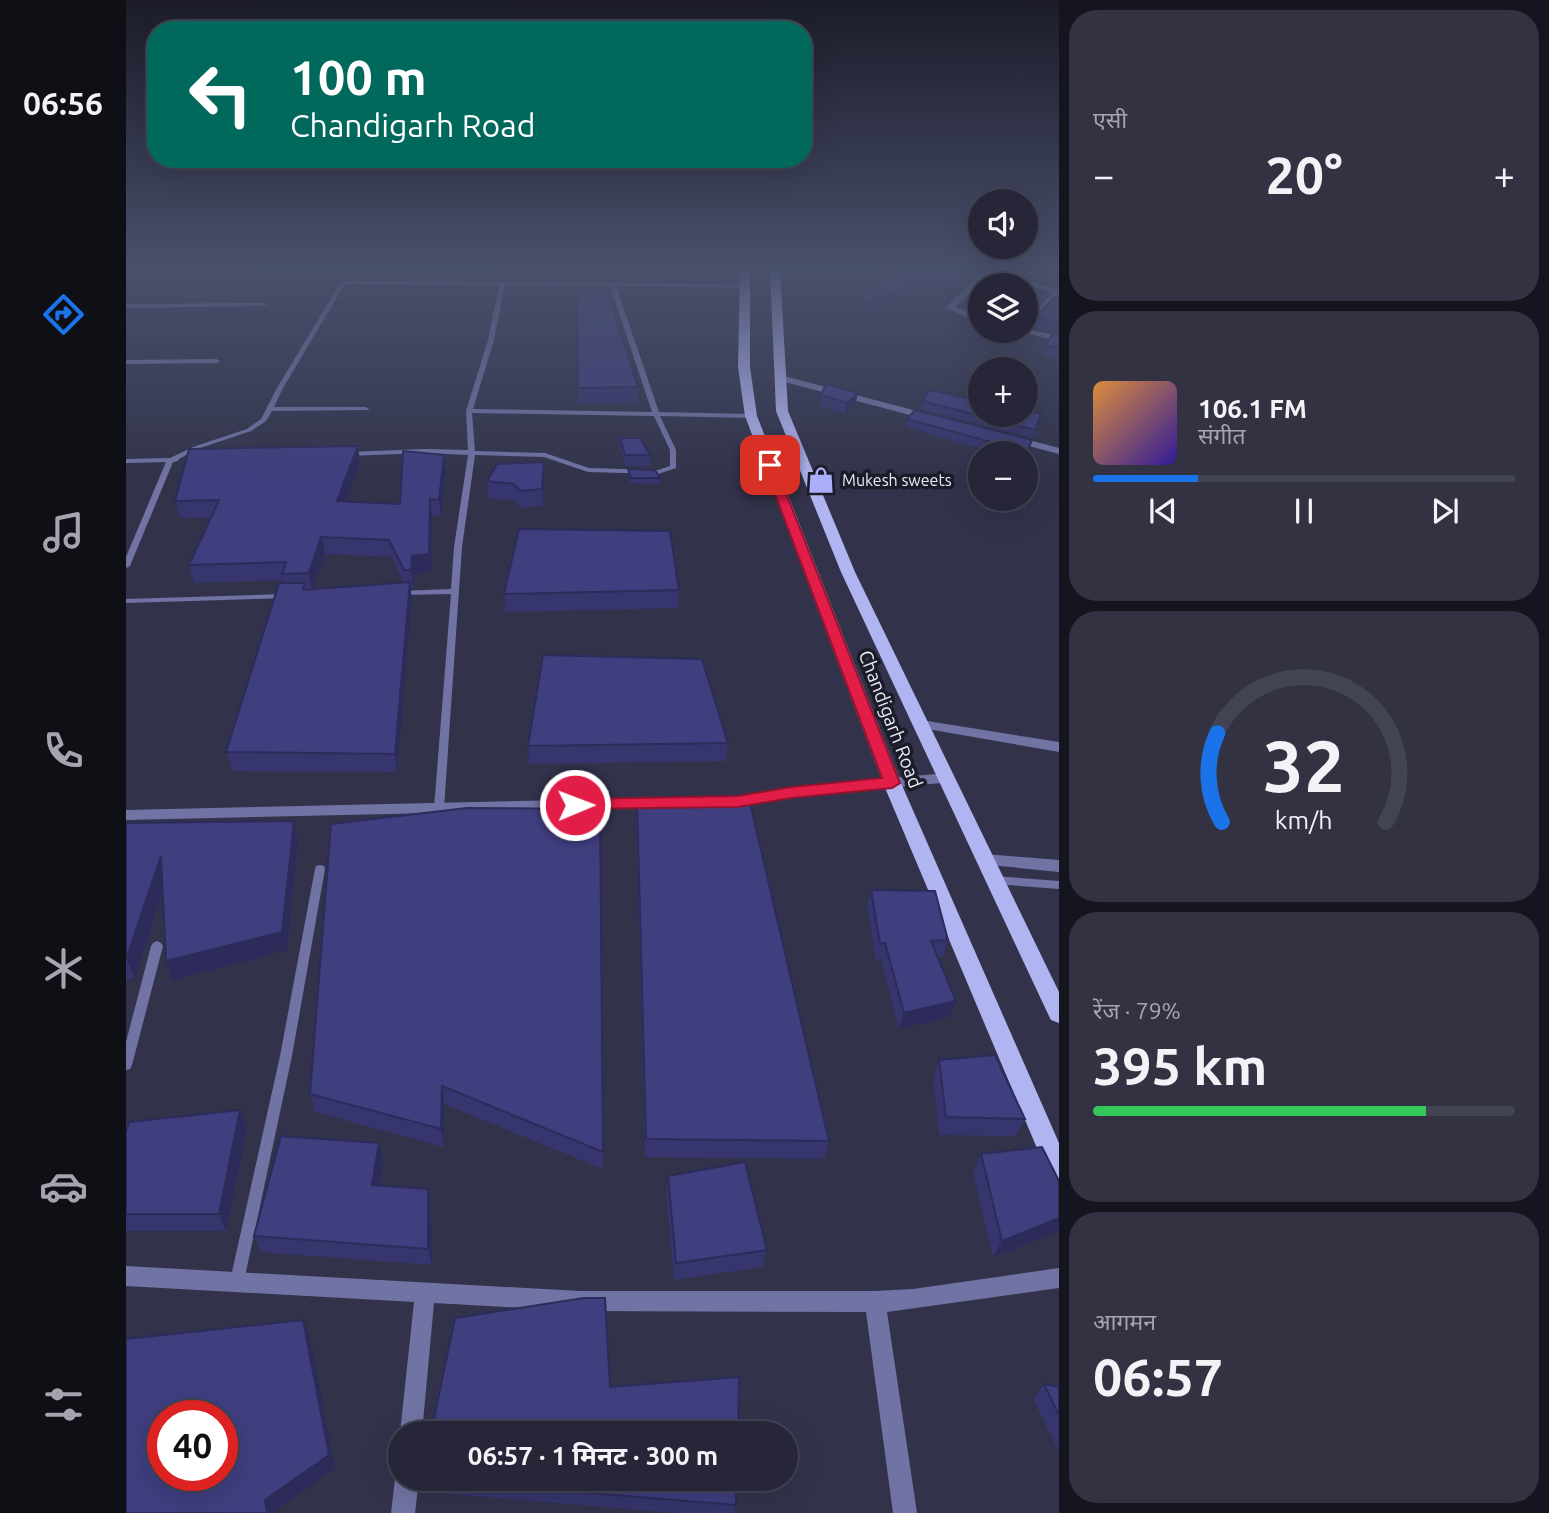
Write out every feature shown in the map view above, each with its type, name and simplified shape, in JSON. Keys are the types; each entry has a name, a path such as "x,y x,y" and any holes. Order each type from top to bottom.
{"main road":[{"name":"Chandigarh Road","path":"744,339 744,367 751,416 892,783 1059,1171"},
{"name":"Chandigarh Road","path":"778,339 782,411 848,572 1059,1014"}],"street":[{"path":"780,378 940,420"},
{"path":"1006,438 1059,451"},
{"path":"921,724 1059,747"},
{"path":"126,814 738,802 791,792 947,778"},
{"path":"985,860 1059,866"},
{"path":"126,1276 580,1301 875,1302 1059,1278"},
{"path":"412,1421 425,1293"},
{"path":"875,1302 905,1513"},
{"path":"403,1513 406,1491"}],"lane":[{"path":"126,566 170,461 195,448 249,430 264,420 311,339"},
{"path":"439,808 458,547 472,454 469,411 491,339"},
{"path":"334,454 425,452 545,455 589,470 665,471 676,463 673,450 657,416 631,339"},
{"path":"126,362 217,361"},
{"path":"270,409 366,409"},
{"path":"469,411 751,416"},
{"path":"126,461 194,460"},
{"path":"386,593 454,591"},
{"path":"126,601 290,596"},
{"path":"237,1281 286,1056 320,869"},
{"path":"994,880 1059,885"},
{"path":"126,1065 157,946"}],"building":[{"path":"577,339 622,339 638,387 578,388"},
{"path":"1049,339 1059,339 1059,348 1045,345"},
{"path":"826,384 858,393 847,403 821,395"},
{"path":"930,390 968,398 968,413 922,401"},
{"path":"915,410 968,424 968,427 981,427 1032,440 987,441 907,419"},
{"path":"620,438 640,438 650,455 625,455"},
{"path":"358,446 337,501 400,504 403,451 444,455 439,500 430,499 429,554 412,556 411,570 404,570 389,540 321,537 309,573 282,574 286,562 189,565 219,500 175,501 189,449"},
{"path":"544,462 542,489 520,491 514,484 487,481 497,464"},
{"path":"628,469 655,470 660,478 631,478"},
{"path":"519,529 670,531 679,590 504,594"},
{"path":"410,582 395,754 226,752 279,583 305,583 303,590"},
{"path":"543,655 702,659 728,743 528,746"},
{"path":"637,802 750,803 829,1141 646,1139"},
{"path":"467,808 600,809 603,1152 442,1086 441,1129 310,1094 331,824"},
{"path":"294,821 282,932 166,961 161,856 126,960 126,823"},
{"path":"871,890 935,891 948,940 931,941 956,1001 904,1013 885,943 880,944"},
{"path":"995,1055 1025,1119 946,1117 939,1060"},
{"path":"240,1110 219,1214 126,1214 126,1132 129,1122"},
{"path":"281,1136 379,1143 372,1185 428,1189 428,1249 254,1236"},
{"path":"1042,1147 1059,1181 1059,1218 1002,1241 981,1154"},
{"path":"745,1162 767,1250 676,1263 668,1176"},
{"path":"584,1298 605,1298 610,1387 739,1377 738,1421 434,1421 455,1318"},
{"path":"303,1320 329,1455 265,1500 267,1513 126,1513 126,1339"},
{"path":"1044,1384 1059,1387 1059,1415"},
{"path":"566,1491 736,1491 736,1505"}],"place":[{"name":"Mukesh sweets","path":"821,480"}],"route":[{"path":"575,805 738,802 791,792 892,783 770,465"}]}
